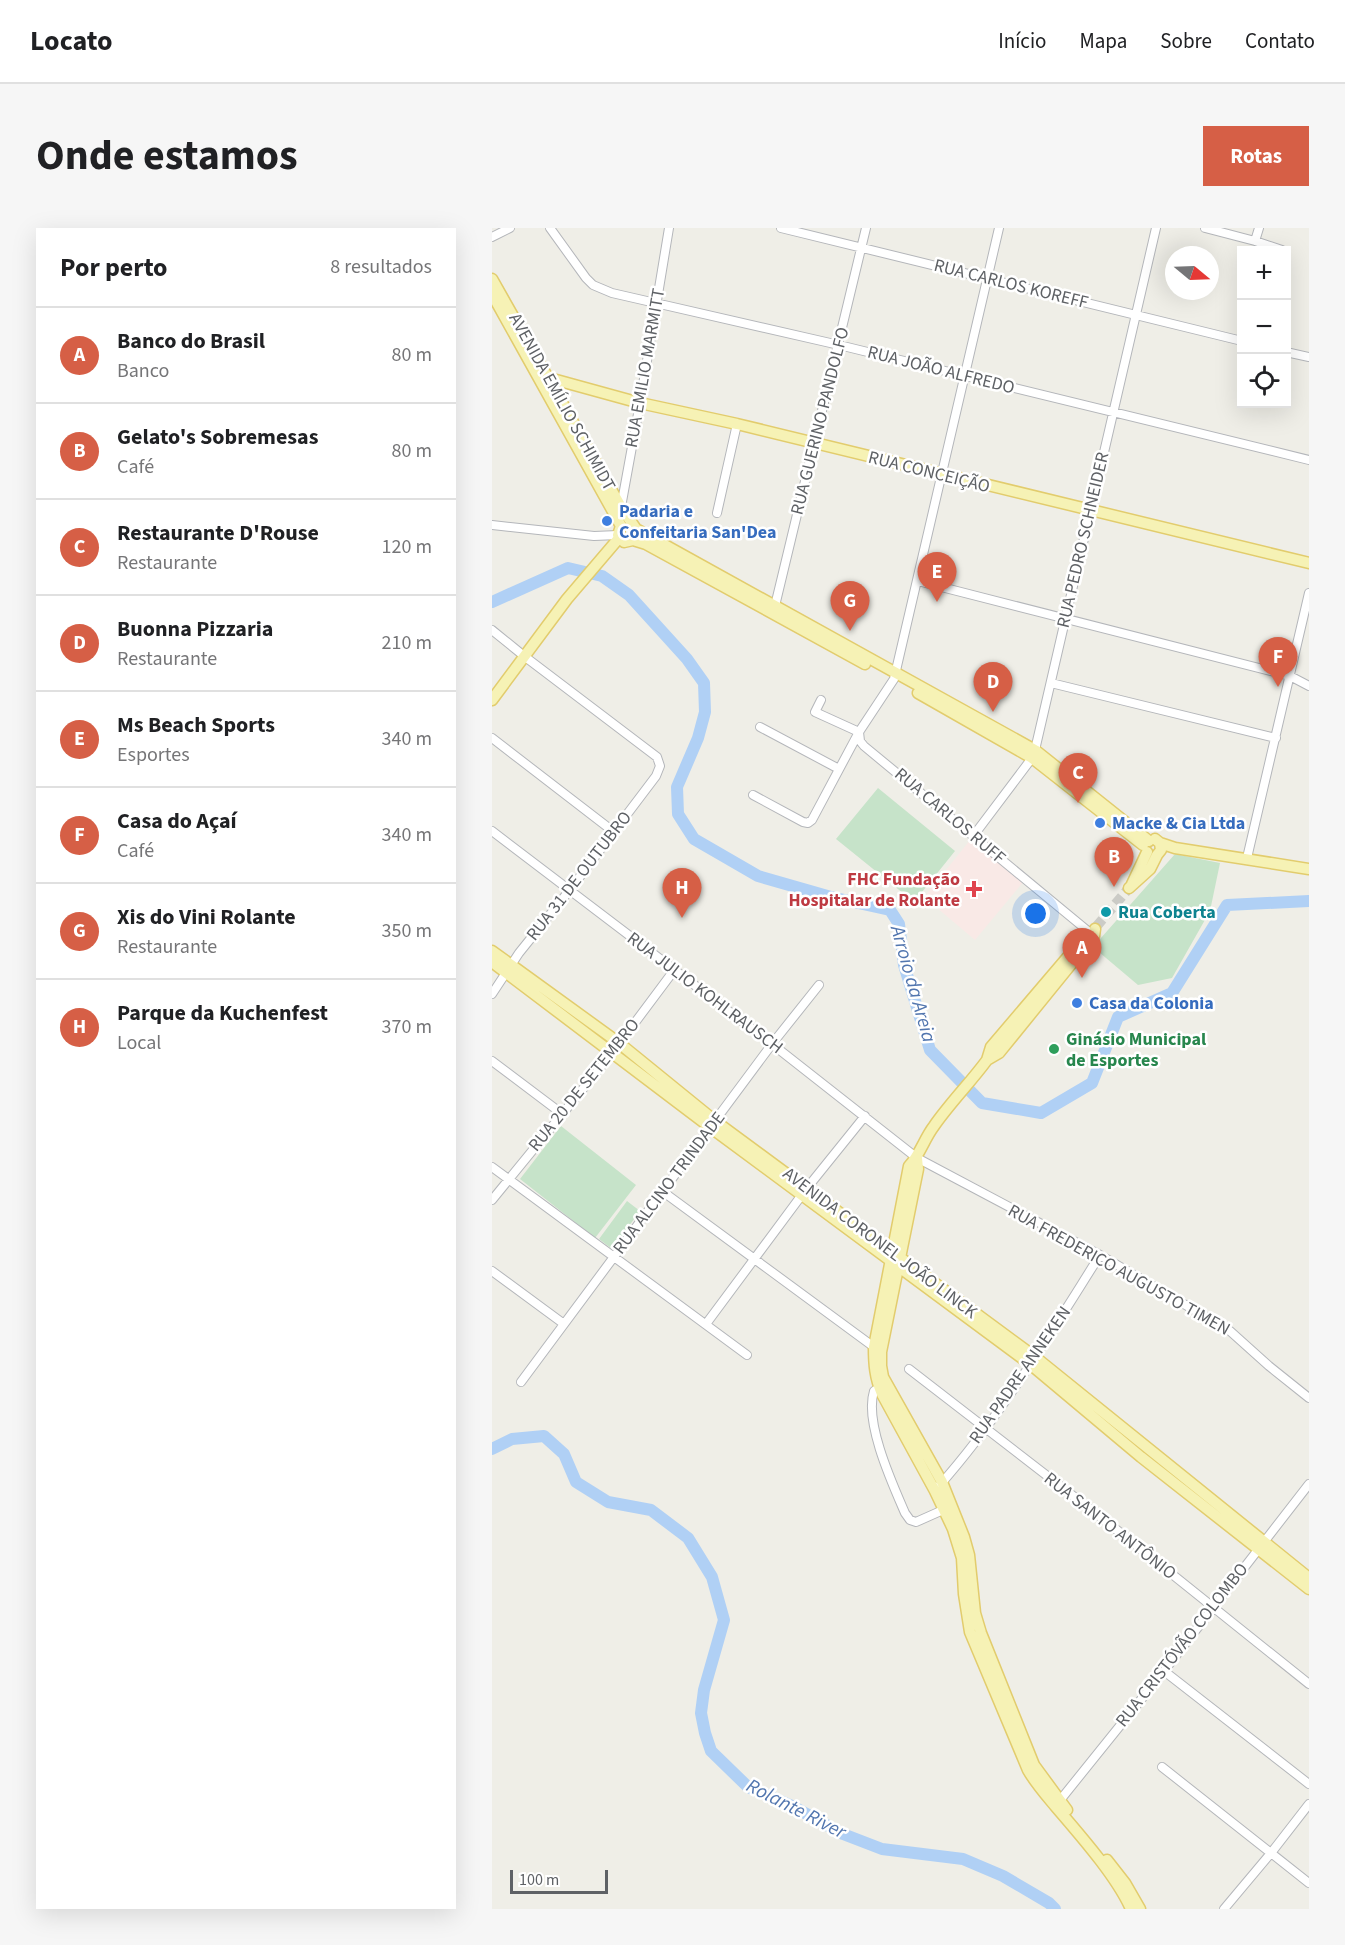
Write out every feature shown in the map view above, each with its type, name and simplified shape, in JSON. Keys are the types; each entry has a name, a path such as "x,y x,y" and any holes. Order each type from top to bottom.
{"main road":[{"name":"AVENIDA EMÍLIO SCHIMIDT","path":"492,279 592,465 626,534"},
{"name":"AVENIDA EMÍLIO SCHIMIDT","path":"492,294 545,380"},
{"name":"RUA CONCEIÇÃO","path":"545,380 737,424 1309,563"},
{"name":"AVENIDA EMÍLIO SCHIMIDT","path":"592,465 621,507 626,534"},
{"path":"492,700 567,599 626,534 774,609 1034,754 1153,848 1175,848 1247,858 1309,870"},
{"path":"1130,886 1153,848"},
{"path":"1094,931 1033,1004 999,1053 987,1060 952,1103 925,1138 917,1158 909,1166 905,1211 874,1364 883,1386 939,1487 969,1555 975,1613 1028,1770 1037,1786 1058,1803 1125,1883 1140,1909"},
{"name":"AVENIDA CORONEL JOÃO LINCK","path":"492,951 509,969 616,1048 713,1124 1032,1361 1141,1457 1261,1545"},
{"name":"AVENIDA CORONEL JOÃO LINCK","path":"492,962 509,969"},
{"path":"939,1487 943,1510 953,1529 963,1558 964,1594 970,1632 1008,1713"},
{"path":"1261,1545 1309,1578"},
{"path":"1261,1545 1309,1589"},
{"path":"1058,1803 1118,1886 1131,1909"}],"street":[{"path":"492,237 510,228"},
{"name":"RUA JOÃO ALFREDO","path":"550,228 592,285 600,289 965,375 1309,460"},
{"name":"RUA EMILIO MARMITT","path":"621,507 669,228"},
{"name":"RUA CARLOS KOREFF","path":"781,228 1237,339"},
{"name":"RUA GUERINO PANDOLFO","path":"774,609 867,228"},
{"path":"753,795 803,822 808,823 812,820 859,732 894,676 943,475 999,228"},
{"name":"RUA PEDRO SCHNEIDER","path":"974,835 1034,754 1156,228"},
{"path":"1205,228 1270,246"},
{"path":"1255,241 1259,228"},
{"path":"1291,353 1309,357"},
{"path":"717,513 737,424"},
{"path":"492,525 594,536 626,534"},
{"path":"918,581 1290,676 1309,686"},
{"path":"1247,858 1309,593"},
{"path":"492,630 524,656"},
{"name":"RUA 31 DE OUTUBRO","path":"492,994 519,953 656,776 660,766 657,757 524,656"},
{"path":"1051,683 1276,738"},
{"path":"822,700 815,712 859,732"},
{"path":"760,727 839,770"},
{"name":"RUA CARLOS RUFF","path":"859,732 864,746 1094,931"},
{"path":"492,738 614,832"},
{"name":"RUA JULIO KOHLRAUSCH","path":"492,831 675,969 917,1158"},
{"name":"RUA 20 DE SETEMBRO","path":"492,1200 616,1048 675,969"},
{"name":"RUA ALCINO TRINDADE","path":"521,1382 772,1044 819,985"},
{"path":"492,1061 561,1113"},
{"path":"706,1324 805,1191 865,1116"},
{"name":"RUA FREDERICO AUGUSTO TIMEN","path":"917,1158 1100,1255 1230,1331 1309,1398"},
{"path":"492,1167 747,1355"},
{"path":"662,1191 878,1350"},
{"name":"RUA PADRE ANNEKEN","path":"939,1487 985,1429 1100,1255"},
{"path":"492,1272 564,1324"},
{"name":"RUA SANTO ANTÔNIO","path":"909,1369 1112,1526 1309,1684"},
{"path":"883,1386 874,1390 872,1399 878,1444 905,1513 910,1520 916,1522 943,1510"},
{"name":"RUA CRISTÓVÃO COLOMBO","path":"1058,1803 1309,1484"},
{"path":"1164,1671 1309,1784"},
{"path":"1162,1767 1309,1883"},
{"path":"1225,1909 1309,1804"}],"shaded area":[{"name":"FHC Fundação Hospitalar de Rolante","path":"971,839 1024,881 975,940 924,897"}],"green space":[{"path":"878,788 955,851 914,902 836,839"},
{"path":"1175,854 1220,863 1210,911 1172,978 1138,985 1093,947"},
{"path":"561,1126 636,1185 595,1238 520,1179"},
{"path":"627,1201 640,1211 612,1249 599,1239"}],"waterway":[{"name":"Arroio da Areia","path":"492,602 568,568 602,576 629,595 687,659 704,683 705,712 698,738 677,787 678,814 694,839 758,876 831,897 890,910 899,924 904,965 930,1050 982,1103 1041,1113 1092,1083 1118,1017 1172,993 1227,905 1309,901"},
{"name":"Rolante River","path":"492,1449 512,1439 544,1436 564,1454 576,1482 608,1502 651,1510 688,1538 712,1577 724,1620 704,1690 701,1713 705,1733 711,1751 748,1787 792,1806 843,1834 882,1849 963,1859 1003,1876 1049,1903 1055,1909"}],"tunnel":[{"path":"1096,927 1129,888"}],"place":[{"name":"Padaria e Confeitaria San'Dea","path":"607,521"},
{"name":"Ms Beach Sports","path":"937,602"},
{"name":"Xis do Vini Rolante","path":"850,631"},
{"name":"Casa do Açaí","path":"1278,687"},
{"name":"Buonna Pizzaria","path":"993,712"},
{"name":"Restaurante D'Rouse","path":"1078,803"},
{"name":"Macke & Cia Ltda","path":"1100,823"},
{"name":"Gelato's Sobremesas","path":"1114,887"},
{"name":"FHC Fundação Hospitalar de Rolante","path":"974,889"},
{"name":"Rua Coberta","path":"1106,912"},
{"name":"Parque da Kuchenfest","path":"682,918"},
{"name":"Banco do Brasil","path":"1082,978"},
{"name":"Casa da Colonia","path":"1077,1003"},
{"name":"Ginásio Municipal de Esportes","path":"1054,1049"}]}
